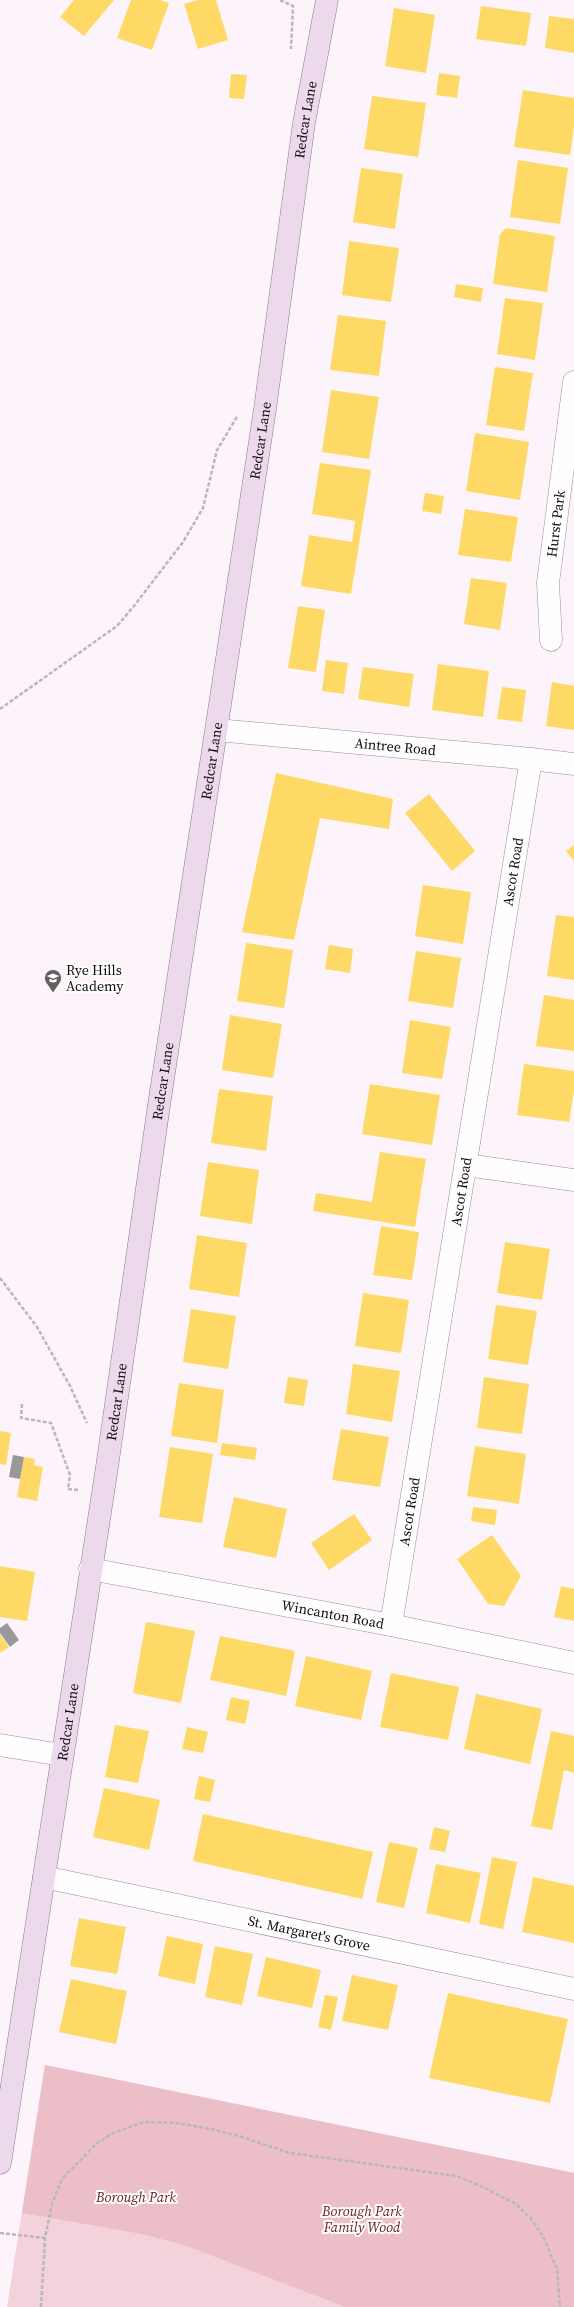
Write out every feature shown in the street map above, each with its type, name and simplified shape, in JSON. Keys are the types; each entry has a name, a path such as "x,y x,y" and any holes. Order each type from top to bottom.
{"main road":[{"name":"Redcar Lane","path":"0,2163 90,1569 103,1494 265,409 304,123 326,0"}],"street":[{"name":"Hurst Park","path":"551,640 548,583 574,382"},
{"name":"Aintree Road","path":"217,730 531,758 574,764"},
{"name":"Ascot Road","path":"391,1625 531,758"},
{"path":"466,1165 574,1180"},
{"name":"Wincanton Road","path":"90,1569 391,1625 574,1663"},
{"path":"0,1745 62,1755"},
{"name":"St. Margaret's Grove","path":"44,1877 574,1989"}],"path":[{"path":"293,6 294,0"},
{"path":"0,709 117,626 183,542 203,508 217,450 241,410 265,409"},
{"path":"0,1278 36,1327 70,1386 89,1427"},
{"path":"22,1404 21,1418 51,1422 70,1475 68,1489 103,1494"},
{"path":"41,2307 45,2238 52,2204 62,2179 96,2144 126,2127 144,2122 178,2123 239,2136 290,2153 457,2176 484,2188 516,2204 531,2219 543,2236 557,2269 560,2307"},
{"path":"0,2232 45,2238"}],"green space":[{"name":"Borough Park Family Wood","path":"45,2065 574,2173 574,2307 7,2307"},
{"name":"Borough Park Family Wood","path":"45,2065 574,2173 574,2307 345,2307 187,2246 142,2234 22,2213"}],"building: Homes":[{"path":"74,0 114,0 84,36 60,17"},
{"path":"131,0 160,0 169,3 152,50 117,38"},
{"path":"198,0 216,0 228,40 198,49 184,4"},
{"path":"481,6 531,13 526,46 476,39"},
{"path":"394,8 435,15 426,73 385,66"},
{"path":"549,16 574,19 574,53 545,48"},
{"path":"439,73 460,76 457,98 436,95"},
{"path":"231,74 247,75 244,99 229,98"},
{"path":"523,90 574,98 574,127 570,155 514,147"},
{"path":"372,96 426,103 418,157 364,149"},
{"path":"518,160 568,168 560,224 510,217"},
{"path":"361,168 403,174 395,229 353,222"},
{"path":"506,228 555,236 547,292 493,284 500,234"},
{"path":"349,241 399,248 391,302 342,295"},
{"path":"456,284 483,288 481,302 454,297"},
{"path":"505,298 543,303 535,360 497,354"},
{"path":"338,315 386,321 379,376 330,370"},
{"path":"495,367 533,373 524,431 486,425"},
{"path":"331,390 379,397 369,459 322,452"},
{"path":"475,433 529,442 520,500 466,491"},
{"path":"320,463 371,470 351,594 301,586 309,535 352,542 355,521 312,514"},
{"path":"425,493 444,496 441,514 422,511"},
{"path":"465,509 518,517 511,562 458,555"},
{"path":"471,578 507,583 500,630 464,624"},
{"path":"298,606 325,610 316,672 288,668"},
{"path":"326,660 348,663 344,694 322,691"},
{"path":"438,664 489,671 483,717 432,710"},
{"path":"363,667 414,674 409,707 358,699"},
{"path":"552,682 574,686 574,730 546,726"},
{"path":"502,687 526,690 522,722 497,719"},
{"path":"276,773 393,799 389,829 320,818 294,940 242,932"},
{"path":"429,794 475,851 452,871 405,813"},
{"path":"574,845 574,861 566,851"},
{"path":"423,885 471,892 463,944 415,936"},
{"path":"556,915 574,917 574,980 547,976"},
{"path":"246,943 293,950 284,1008 237,1001"},
{"path":"329,945 353,949 350,973 325,969"},
{"path":"416,951 461,958 453,1008 408,1001"},
{"path":"544,995 574,1000 574,1051 536,1046"},
{"path":"230,1015 282,1024 273,1078 222,1070"},
{"path":"410,1020 451,1027 442,1079 402,1073"},
{"path":"524,1064 574,1071 574,1090 569,1122 517,1115"},
{"path":"370,1084 440,1095 432,1145 362,1134"},
{"path":"219,1089 273,1096 266,1151 211,1143"},
{"path":"380,1152 426,1159 415,1227 313,1211 316,1193 372,1202"},
{"path":"208,1162 259,1170 252,1224 200,1216"},
{"path":"381,1226 419,1232 412,1280 373,1275"},
{"path":"197,1235 247,1243 239,1297 189,1289"},
{"path":"505,1242 550,1249 542,1300 497,1293"},
{"path":"363,1293 409,1300 401,1353 355,1346"},
{"path":"496,1305 537,1311 528,1365 488,1359"},
{"path":"191,1309 236,1316 228,1369 183,1362"},
{"path":"353,1364 400,1371 392,1422 346,1414"},
{"path":"288,1377 308,1380 304,1406 284,1403"},
{"path":"484,1377 529,1384 522,1434 477,1428"},
{"path":"179,1383 224,1390 217,1443 171,1436"},
{"path":"341,1429 389,1437 380,1487 332,1480"},
{"path":"0,1431 11,1433 6,1465 0,1464"},
{"path":"222,1443 257,1448 255,1460 220,1455"},
{"path":"475,1446 526,1454 519,1504 467,1496"},
{"path":"170,1447 213,1454 202,1523 159,1517"},
{"path":"24,1457 35,1459 34,1465 43,1467 37,1501 17,1497"},
{"path":"234,1497 287,1509 276,1558 223,1547"},
{"path":"473,1507 497,1510 495,1525 471,1521"},
{"path":"354,1514 372,1540 329,1570 311,1543"},
{"path":"492,1535 521,1576 504,1606 488,1604 457,1559"},
{"path":"0,1566 35,1572 27,1621 0,1617"},
{"path":"561,1586 574,1589 574,1621 554,1617"},
{"path":"146,1622 195,1631 181,1703 133,1693"},
{"path":"0,1634 9,1647 0,1653"},
{"path":"220,1636 295,1651 286,1696 210,1680"},
{"path":"306,1656 372,1671 361,1720 295,1706"},
{"path":"391,1673 459,1687 448,1740 380,1727"},
{"path":"476,1694 542,1709 530,1764 464,1749"},
{"path":"231,1697 250,1701 245,1724 226,1720"},
{"path":"115,1725 149,1731 138,1783 105,1777"},
{"path":"187,1727 208,1732 203,1753 182,1749"},
{"path":"551,1731 574,1736 574,1773 564,1770 552,1830 531,1826"},
{"path":"199,1776 215,1780 210,1802 194,1799"},
{"path":"104,1788 160,1800 149,1850 93,1837"},
{"path":"203,1814 373,1852 362,1899 193,1861"},
{"path":"434,1827 450,1831 445,1852 429,1849"},
{"path":"389,1842 418,1848 404,1908 376,1902"},
{"path":"492,1857 517,1862 503,1929 479,1924"},
{"path":"436,1864 481,1873 470,1923 426,1913"},
{"path":"533,1877 574,1886 574,1943 522,1932"},
{"path":"79,1918 126,1927 117,1974 70,1966"},
{"path":"167,1936 203,1944 195,1984 158,1976"},
{"path":"215,1946 253,1954 242,2005 205,1997"},
{"path":"266,1957 321,1970 312,2008 257,1996"},
{"path":"352,1975 398,1985 388,2030 342,2021"},
{"path":"71,1979 127,1991 116,2044 59,2032"},
{"path":"448,1993 568,2019 550,2103 429,2078"},
{"path":"325,1995 338,1997 331,2030 318,2027"}],"building: Industry":[{"path":"13,1455 24,1457 20,1479 9,1477"},
{"path":"7,1623 19,1640 10,1647 0,1633 0,1628"}],"place":[{"name":"Rye Hills Academy","path":"53,993"}],"park label":[{"name":"Borough Park","path":"136,2197"}]}
